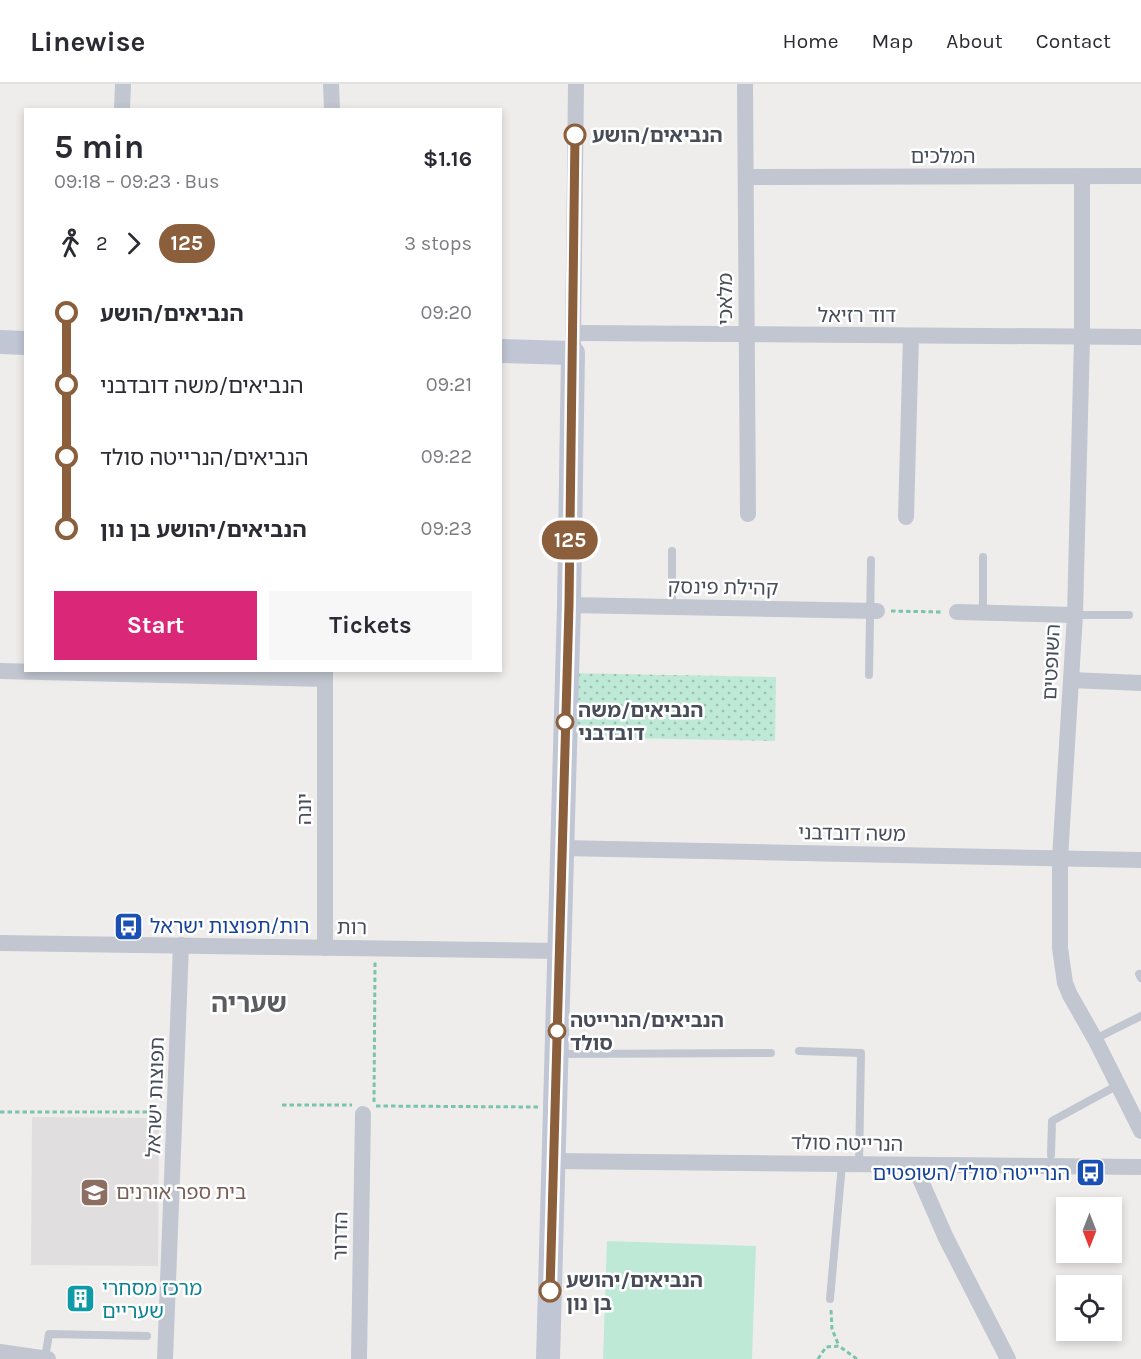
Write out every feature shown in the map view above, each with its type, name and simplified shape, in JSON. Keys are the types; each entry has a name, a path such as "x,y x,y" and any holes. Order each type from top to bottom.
{"street":[{"path":"122,108 123,84"},
{"path":"331,84 332,108"},
{"path":"548,1359 569,605 576,84"},
{"name":"מלאכי","path":"745,84 748,514"},
{"name":"המלכים","path":"746,177 1141,176"},
{"name":"השופטים","path":"1082,177 1082,337 1075,615 1060,858 1060,948 1065,983 1074,1006 1095,1040 1141,1131"},
{"name":"דוד רזיאל","path":"573,343 747,335 1141,337"},
{"path":"906,517 911,336"},
{"path":"0,342 24,343"},
{"path":"502,351 573,343"},
{"name":"קהילת פינסק","path":"569,605 873,611"},
{"path":"957,612 1075,615"},
{"path":"0,671 24,671"},
{"path":"118,672 325,675"},
{"name":"יונה","path":"325,675 325,948"},
{"path":"1071,680 1141,683"},
{"name":"משה דובדבני","path":"562,848 1141,860"},
{"name":"רות","path":"0,943 559,951"},
{"name":"תפוצות ישראל","path":"165,1359 182,945"},
{"name":"הדרור","path":"359,1359 367,1108"},
{"name":"הנרייטה סולד","path":"553,1161 1141,1167"},
{"path":"914,1165 946,1238 1008,1359"},
{"path":"0,1352 47,1359"}],"lane":[{"path":"672,551 672,607"},
{"path":"983,557 983,613"},
{"path":"869,675 873,611 871,560"},
{"path":"1075,615 1129,615"},
{"path":"1095,1040 1141,1016"},
{"path":"799,1051 861,1053 850,1164 830,1299"},
{"path":"556,1054 771,1053"},
{"path":"1051,1155 1052,1121 1118,1084"},
{"path":"47,1359 49,1334 147,1336"}],"path":[{"path":"873,611 957,612"},
{"path":"367,1108 375,948"},
{"path":"282,1105 367,1108 555,1107"},
{"path":"0,1112 175,1113"},
{"path":"830,1299 832,1329 839,1346 857,1359"},
{"path":"818,1359 826,1347 839,1346"}],"shaded area":[{"name":"בית ספר אורנים","path":"32,1117 159,1118 158,1266 31,1265"}],"green space":[{"path":"567,673 776,677 775,741 565,737"},
{"path":"607,1241 756,1246 752,1359 603,1359"}],"bus line":[{"name":"125","path":"550,1291 569,605 575,135"}],"place":[{"name":"הנביאים/הושע","path":"575,135"},
{"name":"הנביאים/משה דובדבני","path":"565,722"},
{"name":"רות/תפוצות ישראל","path":"129,926"},
{"name":"הנביאים/הנרייטה סולד","path":"557,1031"},
{"name":"הנרייטה סולד/השופטים","path":"1091,1173"},
{"name":"בית ספר אורנים","path":"95,1192"},
{"name":"הנביאים/יהושע בן נון","path":"550,1291"},
{"name":"מרכז מסחרי שעריים","path":"81,1299"}],"district":[{"name":"שעריה","path":"249,1003"}]}
